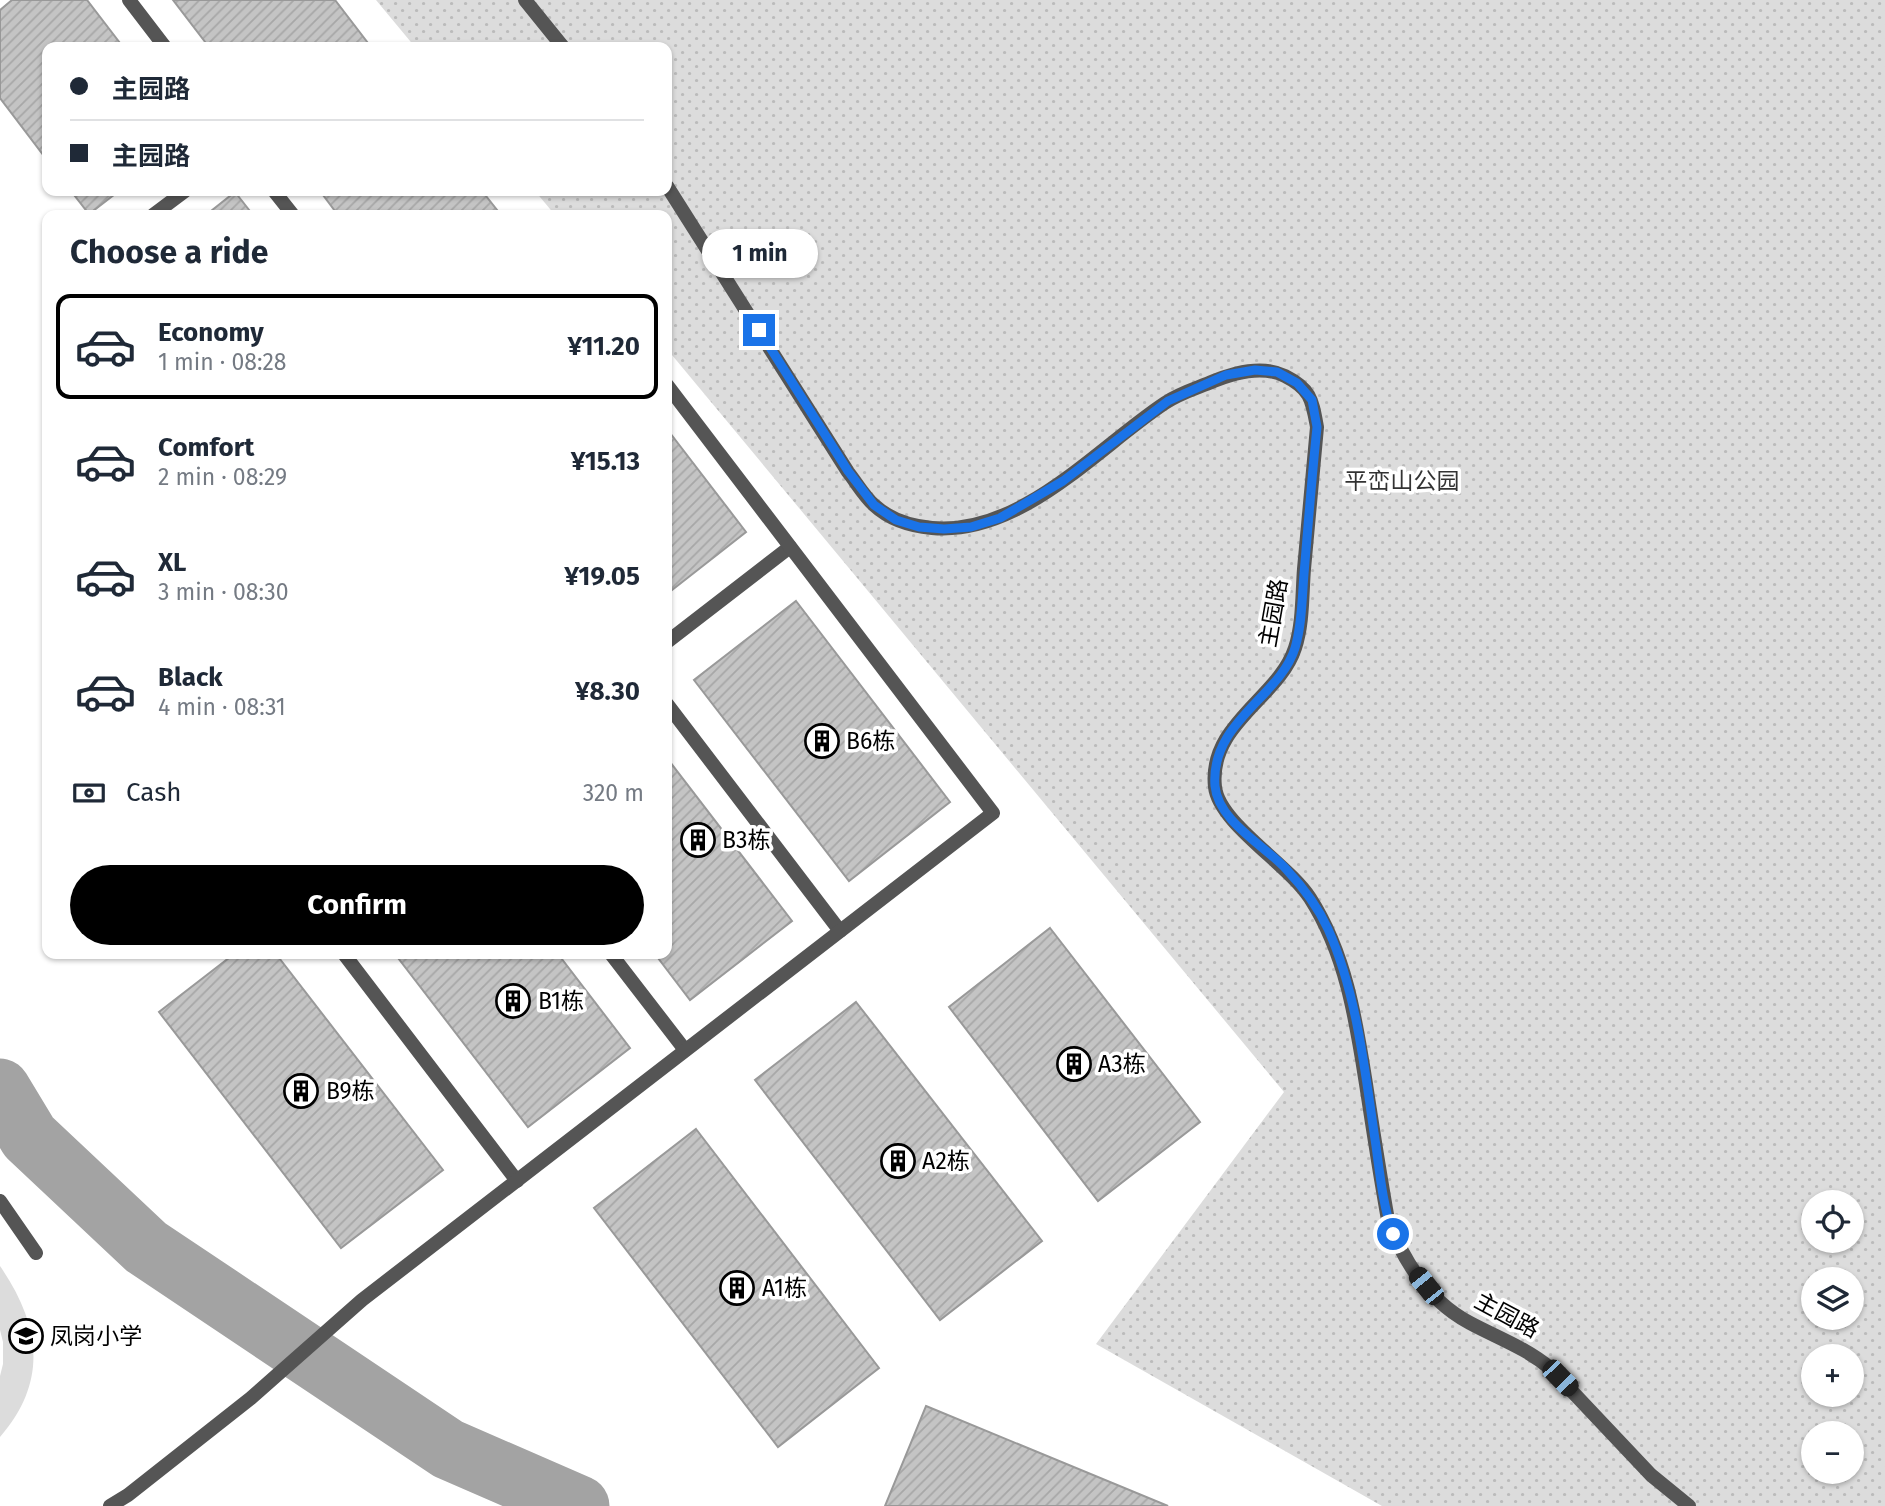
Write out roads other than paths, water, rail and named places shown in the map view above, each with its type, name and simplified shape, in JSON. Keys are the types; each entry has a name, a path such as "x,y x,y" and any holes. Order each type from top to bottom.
{"street":[{"path":"129,0 161,42"},
{"path":"525,0 559,42"},
{"name":"主园路","path":"672,194 848,471 874,505 896,520 919,527 944,529 971,527 1000,518 1063,481 1168,401 1226,375 1255,370 1277,372 1297,383 1312,400 1317,427 1295,649 1282,673 1228,735 1218,760 1215,787 1224,811 1285,867 1309,896 1328,929 1344,973 1357,1024 1388,1220 1399,1247 1414,1271 1438,1300 1467,1322 1535,1356 1550,1368 1651,1475 1689,1506"},
{"path":"160,210 178,196"},
{"path":"278,196 289,210"},
{"path":"110,1506 128,1495 251,1398 362,1300 993,813 672,392"},
{"path":"672,638 790,547"},
{"path":"672,711 840,931"},
{"path":"348,959 517,1181"},
{"path":"615,959 685,1050"},
{"path":"0,1201 36,1253"}],"waterway":[{"path":"0,1089 29,1137 146,1247 448,1449 579,1506"}],"place":[{"name":"B6栋","path":"822,741"},
{"name":"B3栋","path":"698,840"},
{"name":"B1栋","path":"513,1001"},
{"name":"A3栋","path":"1074,1064"},
{"name":"B9栋","path":"301,1091"},
{"name":"A2栋","path":"898,1161"},
{"name":"A1栋","path":"737,1288"},
{"name":"凤岗小学","path":"26,1336"}],"park label":[{"name":"平峦山公园","path":"1402,481"}]}
